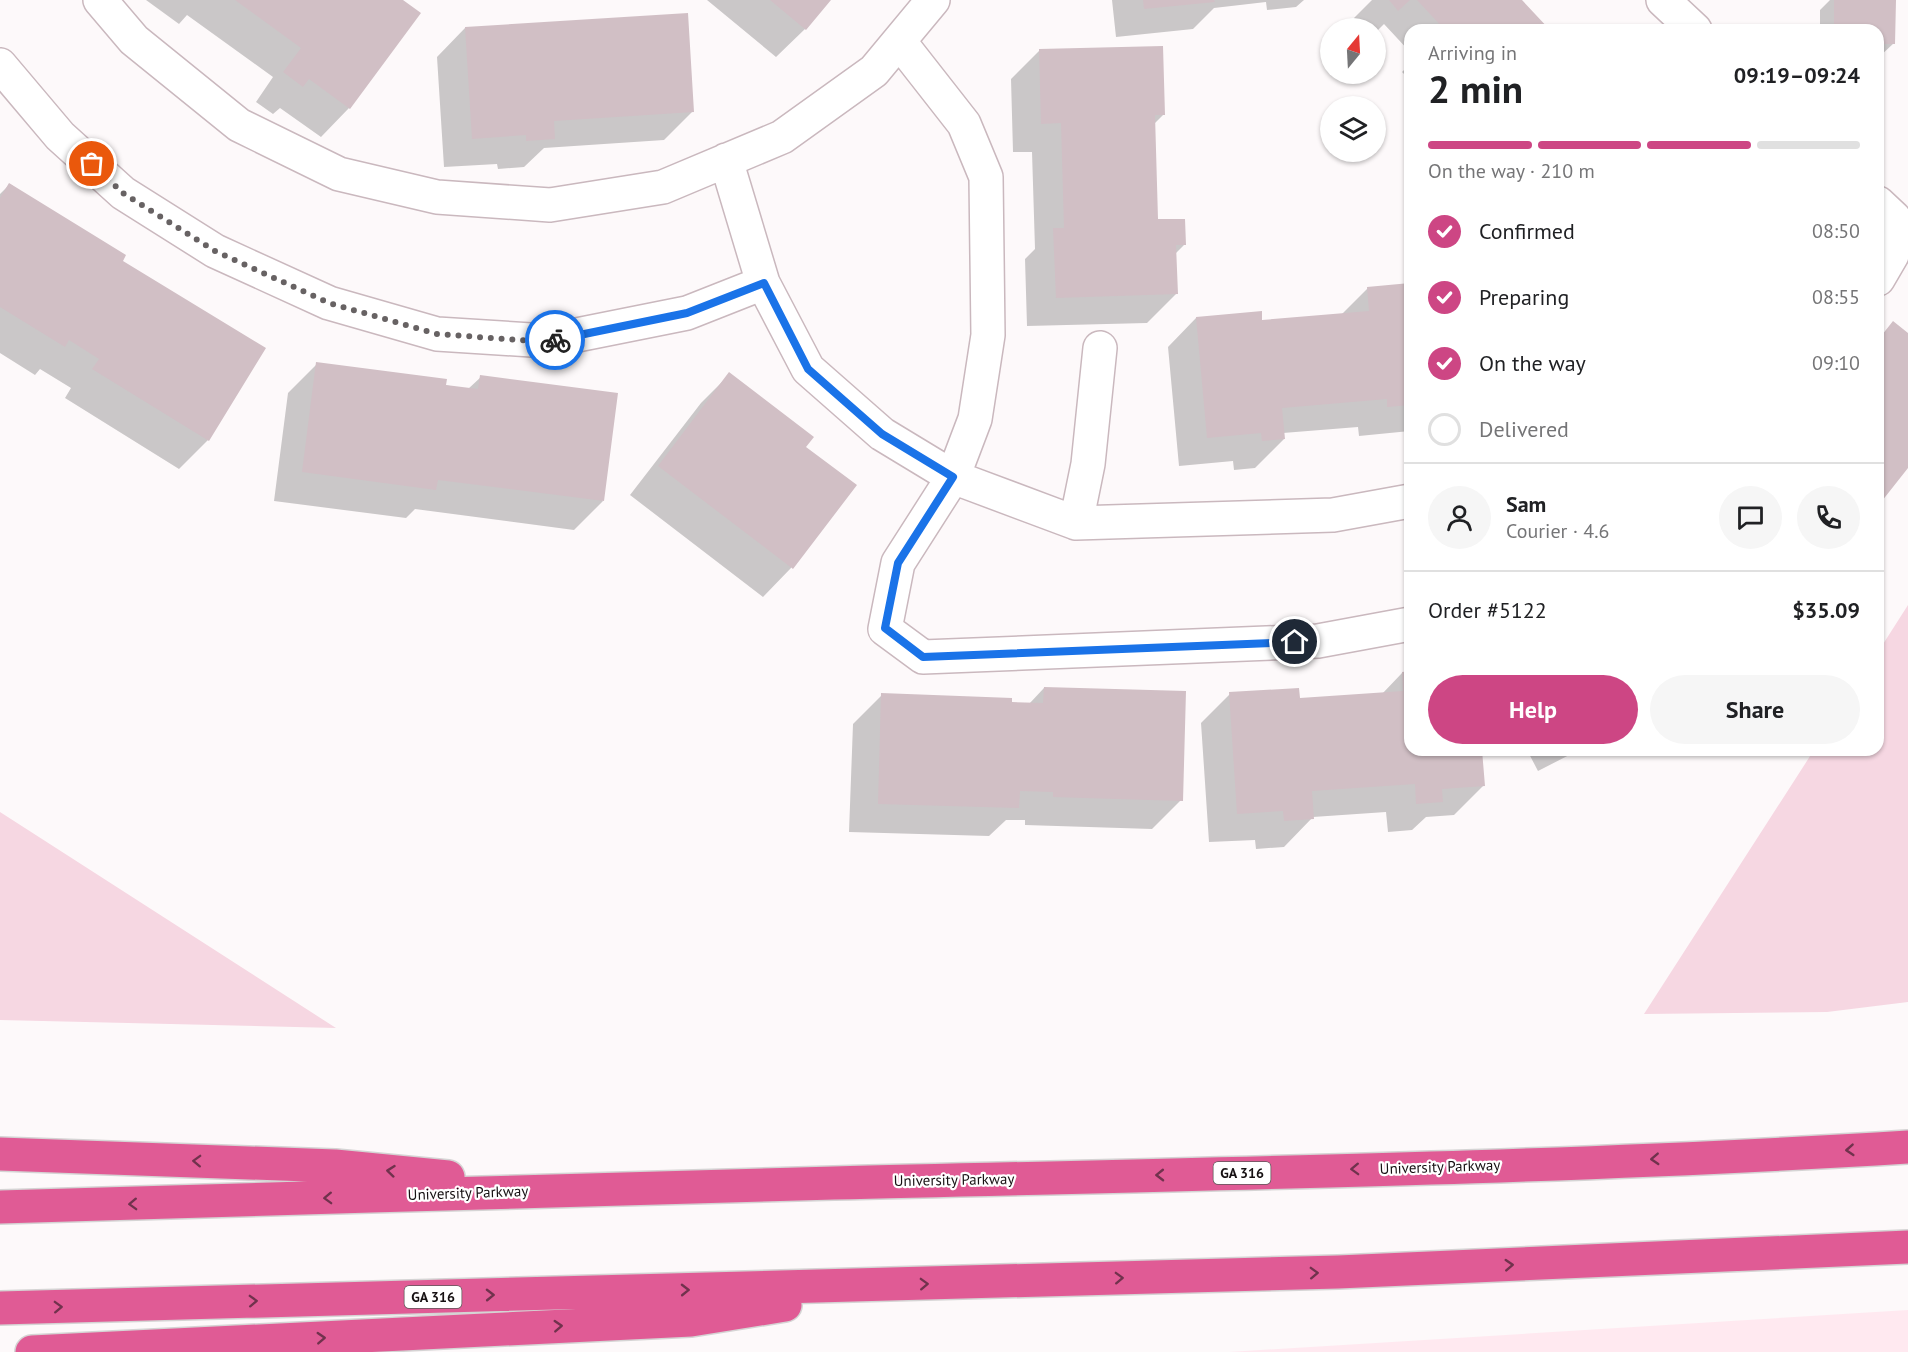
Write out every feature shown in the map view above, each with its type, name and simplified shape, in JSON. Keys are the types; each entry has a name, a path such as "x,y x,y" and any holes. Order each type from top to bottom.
{"highway":[{"name":"University Parkway","path":"0,1207 1645,1160 1908,1146"},
{"path":"0,1154 336,1166 575,1189"},
{"name":"GA 316","path":"0,1308 1338,1272 1908,1247"},
{"path":"32,1352 691,1320 785,1305 866,1285"}],"street":[{"path":"100,0 134,40 239,125 339,174 437,197 550,205 663,187 782,137 874,71 933,0"},
{"path":"1663,0 1689,24"},
{"path":"899,41 964,124 986,177 988,335 975,419 953,477 898,563 885,628 923,657 1318,641 1404,625"},
{"path":"0,66 60,136 123,193 215,251 329,303 437,334 547,342 687,313 764,283"},
{"path":"726,160 764,283 808,369 882,434 953,477 1076,523 1333,515 1404,502"},
{"path":"1884,209 1894,218 1892,255 1884,269"},
{"path":"1076,523 1088,464 1100,348"}],"shaded area":[{"path":"1908,605 1908,1002 1827,1012 1644,1014 1810,756 1884,756 1884,643"},
{"path":"0,812 336,1028 0,1020"},
{"path":"1908,1310 1908,1352 1229,1352"}],"building":[{"path":"235,0 403,0 421,13 350,109 309,79 303,87 283,72 301,48"},
{"path":"770,0 831,0 806,30"},
{"path":"1143,0 1214,0 1215,2 1144,9"},
{"path":"1389,0 1410,0 1398,11"},
{"path":"1417,0 1522,0 1544,24 1439,24"},
{"path":"1834,0 1896,0 1895,44 1884,44 1884,24 1834,24"},
{"path":"688,13 694,112 554,121 555,139 526,141 526,135 472,139 465,27"},
{"path":"1163,46 1165,115 1155,115 1158,219 1185,219 1186,245 1176,245 1178,294 1056,298 1053,228 1064,228 1061,123 1041,124 1039,49"},
{"path":"9,183 126,255 123,261 266,348 209,441 92,369 99,359 69,340 65,347 0,307 0,198"},
{"path":"1404,284 1404,406 1387,407 1387,399 1282,408 1285,439 1262,441 1261,433 1207,438 1196,317 1262,311 1262,320 1369,311 1367,287"},
{"path":"1893,321 1908,333 1908,468 1884,498 1884,332"},
{"path":"316,362 447,379 446,385 478,389 480,375 618,393 604,501 438,480 436,490 302,472"},
{"path":"729,372 814,437 806,447 857,485 793,569 658,466"},
{"path":"1402,672 1404,672 1404,756 1482,756 1485,786 1442,789 1443,802 1416,804 1415,784 1312,791 1314,819 1284,821 1283,811 1237,814 1229,692 1299,688 1300,698 1403,691"},
{"path":"1044,687 1186,691 1183,801 1053,797 1053,792 1020,791 1019,808 878,804 881,693 1012,698 1012,702 1043,703"}],"way so far":[{"path":"92,164 123,193 215,251 329,303 437,334 547,342 555,340"}],"route":[{"path":"555,340 687,313 764,283 808,369 882,434 953,477 898,563 885,628 923,657 1295,642"}]}
